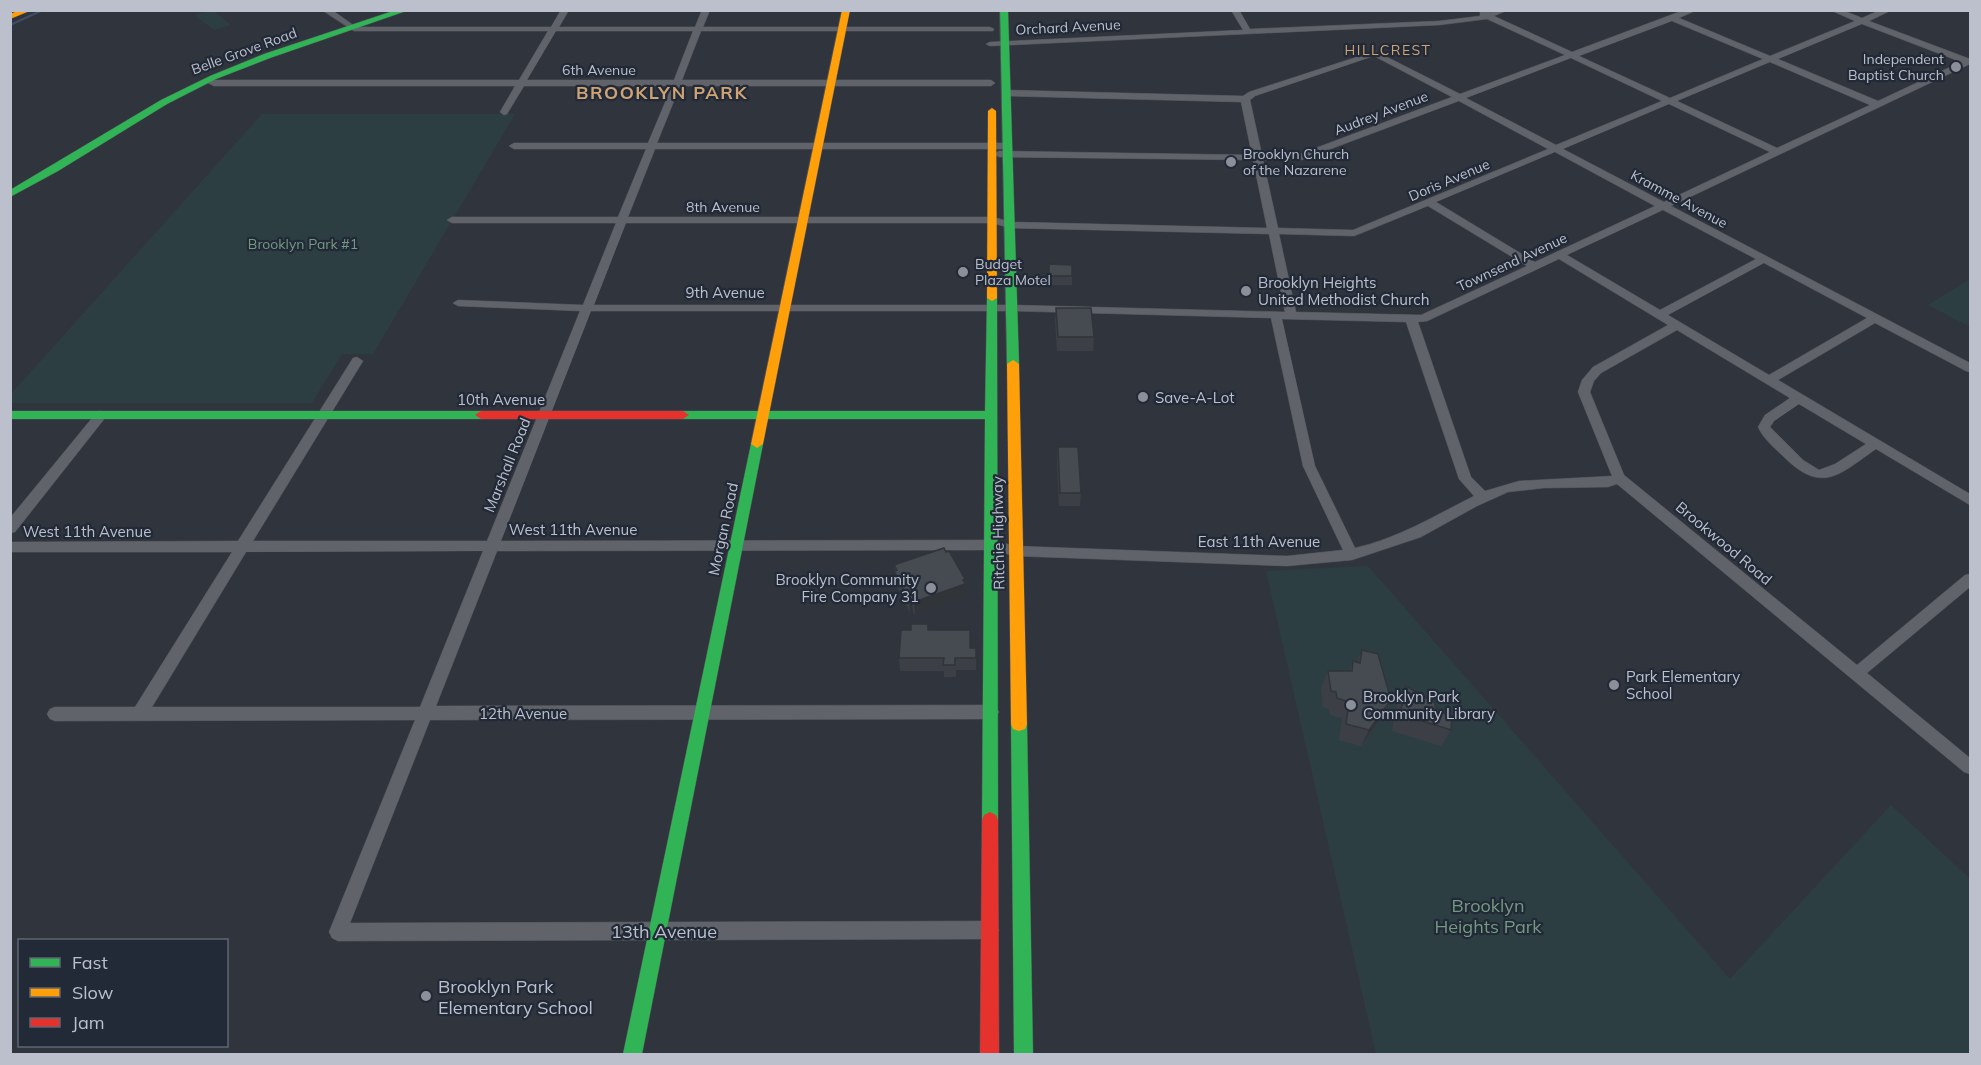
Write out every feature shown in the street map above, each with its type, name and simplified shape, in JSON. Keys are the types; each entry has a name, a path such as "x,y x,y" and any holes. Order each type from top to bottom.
{"main road":[{"path":"10,18 28,10"},
{"name":"Belle Grove Road","path":"10,194 61,169 159,106 208,81 405,10"},
{"name":"Morgan Road","path":"632,1054 846,10"},
{"name":"Ritchie Highway","path":"992,10 990,29 1006,93 1008,150 1024,1054"},
{"name":"Ritchie Highway","path":"995,47 1004,10"},
{"name":"Ritchie Highway","path":"990,1054 993,308 991,79"},
{"name":"10th Avenue","path":"10,415 992,415"}],"street":[{"path":"326,10 354,29 990,29"},
{"path":"504,112 565,10"},
{"name":"Marshall Road","path":"338,932 706,10"},
{"path":"1235,10 1248,32"},
{"path":"1476,10 1778,152"},
{"name":"Orchard Avenue","path":"995,47 1439,23 1488,16 1504,10"},
{"name":"Audrey Avenue","path":"513,146 818,146 1285,160 1304,157 1693,10"},
{"path":"1834,10 1970,62"},
{"name":"Doris Avenue","path":"993,220 1010,225 1354,233 1558,150 1888,10"},
{"path":"1673,18 1879,105"},
{"name":"Kramme Avenue","path":"1245,99 1252,94 1375,53 1971,368"},
{"name":"Townsend Avenue","path":"993,308 1411,319 1432,317 1970,62"},
{"name":"6th Avenue","path":"208,81 214,83 831,84 991,79"},
{"path":"1006,93 1245,99 1291,315"},
{"path":"1431,203 1536,267"},
{"name":"8th Avenue","path":"452,220 993,220"},
{"path":"1561,256 1971,500"},
{"path":"1660,315 1764,259"},
{"name":"9th Avenue","path":"458,303 588,307 993,308"},
{"path":"1276,315 1309,466 1352,555"},
{"path":"1770,380 1875,318"},
{"path":"1411,319 1465,479 1483,497"},
{"name":"Brookwood Road","path":"1677,325 1597,370 1589,377 1586,384 1584,393 1619,478 1971,767"},
{"path":"139,714 357,361"},
{"path":"1799,398 1769,418 1764,427 1767,433 1807,471 1816,476 1830,474 1876,443"},
{"path":"10,528 101,415"},
{"name":"East 11th Avenue","path":"992,545 1015,551 1287,561 1352,555 1416,533 1483,497 1520,486 1587,484 1608,482 1619,478"},
{"name":"West 11th Avenue","path":"10,547 992,545"},
{"path":"1856,674 1971,579"},
{"name":"12th Avenue","path":"56,714 991,712"},
{"name":"13th Avenue","path":"338,932 990,930"}],"green space":[{"path":"212,10 231,25 214,30 194,15"},
{"name":"Brooklyn Park #1","path":"262,114 515,114 373,354 342,354 312,403 11,403 11,394"},
{"path":"1970,279 1970,327 1928,305"},
{"name":"Brooklyn Heights Park","path":"1368,566 1730,979 1891,805 1970,879 1970,1054 1376,1054 1266,571"}],"building":[{"path":"1049,264 1072,265 1072,276 1049,276"},
{"path":"1056,308 1091,308 1094,337 1058,337"},
{"path":"1058,447 1078,447 1081,493 1060,493"},
{"name":"Brooklyn Community Fire Company 31","path":"944,548 946,552 949,551 965,579 963,580 965,584 914,602 912,599 909,600 894,571 897,570 894,565"},
{"path":"911,624 928,624 928,630 970,630 970,648 976,648 976,658 955,658 955,665 943,665 944,658 899,658 901,630 911,630"},
{"path":"1362,650 1378,654 1391,700 1369,730 1346,724 1349,702 1337,698 1336,692 1331,691 1328,671 1352,671 1353,661 1360,663"},
{"path":"1406,686 1435,703 1435,707 1452,718 1451,730 1400,714"}],"waterway":[{"path":"10,25 43,10"}],"traffic: fast":[{"path":"10,194 187,90 267,56 405,10"},
{"path":"1004,10 1013,364"},
{"path":"990,820 992,298"},
{"path":"10,415 481,415"},
{"path":"683,415 992,415"},
{"path":"632,1054 757,444"},
{"path":"1019,724 1024,1054"}],"traffic: slow":[{"path":"10,17 28,10"},
{"path":"757,444 846,10"},
{"path":"992,111 992,298"},
{"path":"1013,364 1019,724"}],"traffic: jam":[{"path":"481,415 683,415"},
{"path":"990,820 990,1054"}],"place":[{"name":"Independent Baptist Church","path":"1956,67"},
{"name":"Brooklyn Church of the Nazarene","path":"1231,162"},
{"name":"Budget Plaza Motel","path":"963,272"},
{"name":"Brooklyn Heights United Methodist Church","path":"1246,291"},
{"name":"Save-A-Lot","path":"1143,397"},
{"name":"Brooklyn Community Fire Company 31","path":"931,588"},
{"name":"Park Elementary School","path":"1614,685"},
{"name":"Brooklyn Park Community Library","path":"1351,705"},
{"name":"Brooklyn Park Elementary School","path":"426,996"}],"district":[{"name":"HILLCREST","path":"1388,50"},
{"name":"BROOKLYN PARK","path":"662,92"}]}
